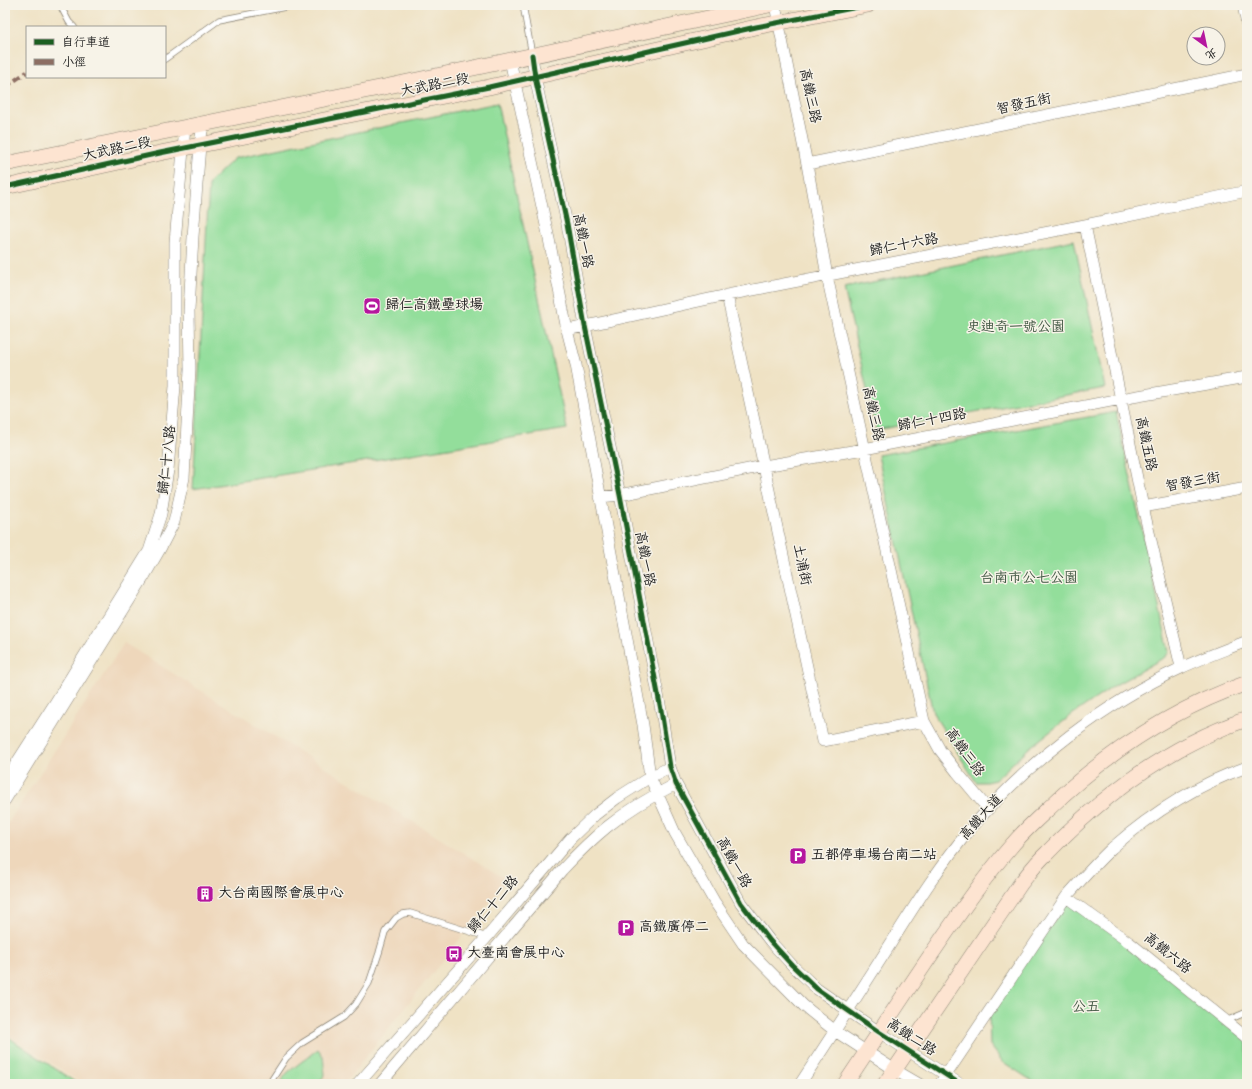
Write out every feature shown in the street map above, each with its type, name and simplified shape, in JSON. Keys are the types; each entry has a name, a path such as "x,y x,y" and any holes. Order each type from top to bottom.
{"street":[{"name":"大武路二段","path":"5,164 769,5"},
{"name":"高鐵三路","path":"774,5 807,164 827,276 924,721 940,750 988,809"},
{"name":"大武路二段","path":"5,187 200,145 514,82 778,23 868,5"},
{"path":"1243,5 1247,25"},
{"name":"高鐵一路","path":"532,55 535,77 620,495 670,767 676,784 741,903 770,941 792,965 817,989 848,1011"},
{"path":"510,60 550,239 567,330 576,365 641,717 650,777 675,833 714,901 744,944 804,1006 835,1031 919,1084"},
{"name":"智發五街","path":"807,164 1247,74"},
{"name":"歸仁十八路","path":"5,800 145,576 174,522 184,478 190,369 190,311 193,237 203,123"},
{"name":"歸仁十八路","path":"5,781 149,551 161,514 168,470 175,386 175,242 185,127"},
{"name":"歸仁十六路","path":"567,330 727,295 1085,225 1247,191"},
{"name":"高鐵五路","path":"1085,225 1143,507 1181,667"},
{"name":"土浦街","path":"727,295 823,741 924,721"},
{"name":"歸仁十四路","path":"600,497 620,495 764,466 864,449 1121,399 1247,377"},
{"name":"智發三街","path":"1143,507 1247,488"},
{"name":"高鐵大道","path":"800,1084 929,884 961,841 988,809 1047,754 1081,727 1116,704 1181,667 1247,641"},
{"path":"845,1084 979,886 1014,842 1041,815 1087,774 1138,737 1198,703 1247,683"},
{"path":"885,1084 1021,883 1051,848 1103,800 1137,775 1194,741 1226,726 1247,719"},
{"name":"歸仁十二路","path":"358,1084 487,937 571,838 612,802 650,777 670,767"},
{"path":"943,1079 1066,897 1111,849 1139,826 1197,789 1247,767"},
{"name":"歸仁十二路","path":"380,1084 584,846 628,811 676,784"},
{"name":"高鐵六路","path":"1066,897 1130,943 1247,1038"},
{"name":"高鐵二路","path":"848,1011 908,1050 943,1079 960,1084"}],"lane":[{"path":"60,5 69,22 73,26"},
{"path":"166,58 219,20 296,5"},
{"path":"523,5 532,55"},
{"path":"269,1084 286,1058 302,1044 344,1017 356,1004 369,983 385,932 396,918 403,914 410,913 487,937"},
{"path":"1225,1021 1247,1012"}],"shaded area":[{"name":"大臺南會展中心","path":"124,643 507,880 344,1084 83,1084 5,1033 5,828"}],"green space":[{"name":"歸仁高鐵壘球場","path":"497,103 567,429 193,489 209,183 235,158"},
{"name":"史迪奇一號公園","path":"1074,240 1105,388 876,430 844,288"},
{"name":"台南市公七公園","path":"1116,412 1169,652 1165,657 1117,684 1073,714 1029,748 995,780 976,782 933,713 878,455"},
{"name":"公五","path":"1070,898 1247,1036 1247,1084 1037,1084 1003,1062 990,1045 989,1011"},
{"path":"5,1035 78,1084 5,1084"},
{"path":"318,1049 323,1056 325,1075 317,1084 279,1084 287,1073"}],"marked path":[{"path":"5,87 26,73"}],"cycle path":[{"path":"5,187 160,153 489,87 756,27 868,5"},
{"path":"532,55 535,77 567,224 585,326 620,495 661,710 670,767 676,784 741,903 770,941 792,965 817,989 879,1032 960,1084"}],"place":[{"name":"歸仁高鐵壘球場","path":"372,306"},
{"name":"五都停車場台南二站","path":"798,856"},
{"name":"大台南國際會展中心","path":"205,894"},
{"name":"高鐵廣停二","path":"626,928"},
{"name":"大臺南會展中心","path":"454,954"}]}
